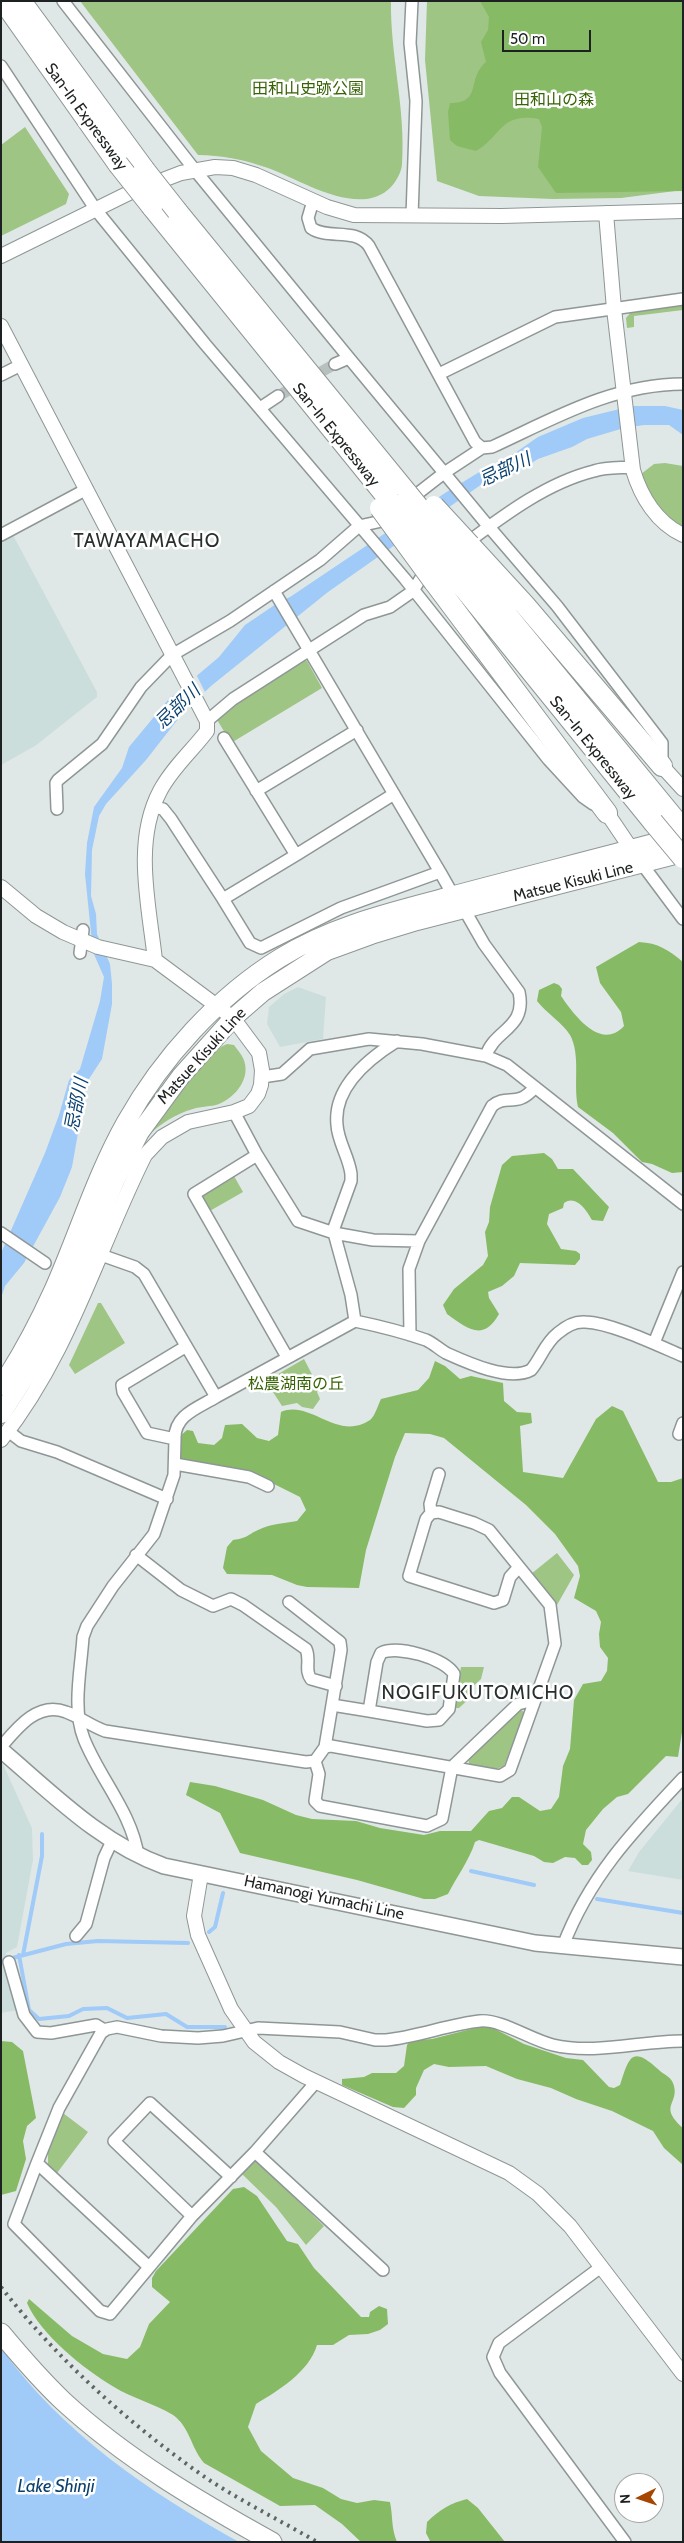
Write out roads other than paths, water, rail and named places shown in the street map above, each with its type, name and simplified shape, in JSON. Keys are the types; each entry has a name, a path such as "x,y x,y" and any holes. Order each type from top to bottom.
{"highway":[{"name":"San-In Expressway","path":"4,1 118,164 152,207 347,449 399,498"},
{"name":"San-In Expressway","path":"21,1 144,169 331,402 399,498 669,822 683,858"},
{"path":"399,498 454,564 607,814"},
{"path":"454,564 531,612 662,766"},
{"path":"1,2333 63,2401 102,2435 147,2468 200,2502 272,2542"}],"main road":[{"name":"Matsue Kisuki Line","path":"1,1386 38,1324 107,1158 125,1124 162,1067 218,1006 259,972 320,937 385,914 683,836"},
{"name":"Matsue Kisuki Line","path":"1,1414 26,1378 50,1334 115,1181 140,1132 164,1096 232,1018 263,992 327,951 408,924 683,853"},
{"name":"Hamanogi Yumachi Line","path":"1,1749 112,1841 138,1856 164,1866 489,1934 563,1946 683,1957"}],"street":[{"path":"63,1 194,169 486,524 558,606 662,742 662,766 683,789"},
{"path":"412,1 410,43 416,101 412,216"},
{"path":"1,66 96,210 200,338 405,579 548,759 583,797 607,814 683,919"},
{"path":"1,256 129,193 194,169 215,166 234,168 313,201 354,215 606,214 683,211"},
{"path":"313,201 308,218 311,228 317,232 356,236 369,246 475,442 482,448"},
{"path":"606,214 631,464 637,484 654,512 664,522 683,535"},
{"path":"439,374 545,320 568,314 683,299"},
{"path":"1,326 205,717 207,731 160,790 145,834 144,859 156,960"},
{"path":"335,364 349,358"},
{"path":"1,375 21,365"},
{"path":"57,809 56,783 58,780 102,744 141,687 230,621 275,594 363,530 382,521 447,477 482,448 492,448 589,402 683,384"},
{"path":"260,408 278,396"},
{"path":"205,717 307,648 364,615 390,607 413,591 422,576 486,524 566,480 596,470 631,464"},
{"path":"1,535 87,489"},
{"path":"275,594 453,895"},
{"path":"256,791 357,730"},
{"path":"224,738 296,855"},
{"path":"224,899 394,794"},
{"path":"153,807 163,810 171,819 224,899 250,944 261,948 341,908 440,872"},
{"path":"1,887 36,916 83,942 156,960 232,1018 259,1053 262,1077 253,1101 234,1112 188,1122 153,1144 133,1179 79,1310 55,1358 5,1435 57,1452 167,1499"},
{"path":"464,909 484,944 519,992 521,1001 520,1014 512,1026 488,1049 486,1056"},
{"path":"262,1077 282,1074 294,1066 304,1053 328,1044 369,1038 486,1056 507,1065 683,1204"},
{"path":"355,1321 351,1295 334,1233 351,1181 350,1165 337,1125 338,1103 342,1094 362,1066 397,1041"},
{"path":"410,1335 409,1269 419,1242 492,1106 500,1102 524,1098 536,1087"},
{"path":"234,1112 257,1155 298,1221 334,1233 373,1240 419,1242"},
{"path":"257,1155 194,1194 287,1357"},
{"path":"1,1233 44,1263"},
{"path":"101,1255 136,1267 144,1274 216,1397"},
{"path":"654,1343 683,1272"},
{"path":"138,1856 136,1836 84,1740 78,1719 83,1637 87,1626 136,1555 154,1534 167,1499 175,1464 175,1427 180,1420 216,1397 355,1321 429,1341 444,1352 485,1369 520,1373 530,1370 548,1342 556,1334 574,1323 590,1322 654,1343 683,1356"},
{"path":"175,1439 147,1433 122,1389 124,1382 185,1347"},
{"path":"175,1464 249,1477 268,1486"},
{"path":"431,1513 430,1504 439,1474"},
{"path":"326,1747 331,1746 500,1776 506,1774 510,1770 555,1644 550,1605 489,1530 474,1523 439,1512 431,1513 426,1519 409,1576 494,1603 502,1600 510,1577 519,1567"},
{"path":"136,1555 181,1590 213,1606 231,1599 243,1605 306,1649 309,1660 307,1672 311,1679 336,1686"},
{"path":"1,1749 18,1728 39,1712 57,1710 67,1712 105,1731 306,1762 315,1761 326,1747 336,1686 340,1642 289,1602"},
{"path":"332,1705 427,1721 439,1720 449,1709 454,1674 447,1666 433,1658 386,1651 378,1657 369,1711"},
{"path":"315,1761 319,1774 315,1800 320,1806 427,1826 434,1825 442,1819 452,1767 518,1704 534,1700"},
{"path":"563,1946 577,1912 611,1857 683,1778"},
{"path":"76,1936 86,1924 104,1858 112,1841"},
{"path":"201,1874 194,1916 195,1925 231,2009 244,2030 266,2053 316,2082 509,2173 538,2194 570,2226 683,2374"},
{"path":"9,1962 24,2016 37,2032 50,2033 96,2026 104,2030 117,2027 161,2036 198,2038 223,2036 258,2028 340,2032 375,2040 386,2040 480,2021 496,2024 553,2045 581,2048 653,2041 683,2041"},
{"path":"104,2030 59,2108 14,2224 100,2311 110,2314 192,2216 255,2152 316,2082"},
{"path":"192,2216 114,2141 150,2104 231,2177"},
{"path":"255,2152 383,2270"},
{"path":"37,2163 149,2267"},
{"path":"601,2267 499,2343 493,2357 500,2373 625,2542"}],"water":[{"name":"忌部川","path":"632,406 665,406 683,410 683,435 669,425 644,425 624,428 587,439 572,447 538,459 509,477 492,477 328,592 211,686 182,714 146,760 106,804 99,816 92,850 91,896 96,914 97,934 110,964 112,984 112,1004 102,1059 87,1082 72,1167 60,1197 24,1263 5,1286 1,1298 1,1253 45,1153 69,1080 80,1069 100,1001 104,977 93,952 85,874 87,843 94,807 122,768 129,747 168,700 219,657 245,625 445,493 481,471 499,464 538,437 583,418"},
{"name":"Lake Shinji","path":"1,2348 25,2379 79,2434 172,2503 239,2542 1,2542"}],"waterway":[{"path":"23,1955 42,1856 42,1834"},
{"path":"471,1871 534,1885"},
{"path":"209,1932 215,1927 223,1893"},
{"path":"597,1899 683,1913"},
{"path":"1,1961 66,1944 98,1941 188,1943"},
{"path":"19,1955 29,2010 39,2019 69,2016 83,2009 107,2008 127,2018 166,2014 187,2027 225,2027"}],"tunnel":[{"path":"278,396 335,364"}],"railway":[{"path":"1,2287 45,2339 93,2387 145,2432 213,2482 317,2542"}],"district":[{"name":"TAWAYAMACHO","path":"147,541"},
{"name":"NOGIFUKUTOMICHO","path":"478,1693"}],"park label":[{"name":"田和山史跡公園","path":"308,89"},
{"name":"田和山の森","path":"554,100"},
{"name":"松農湖南の丘","path":"296,1384"}]}
